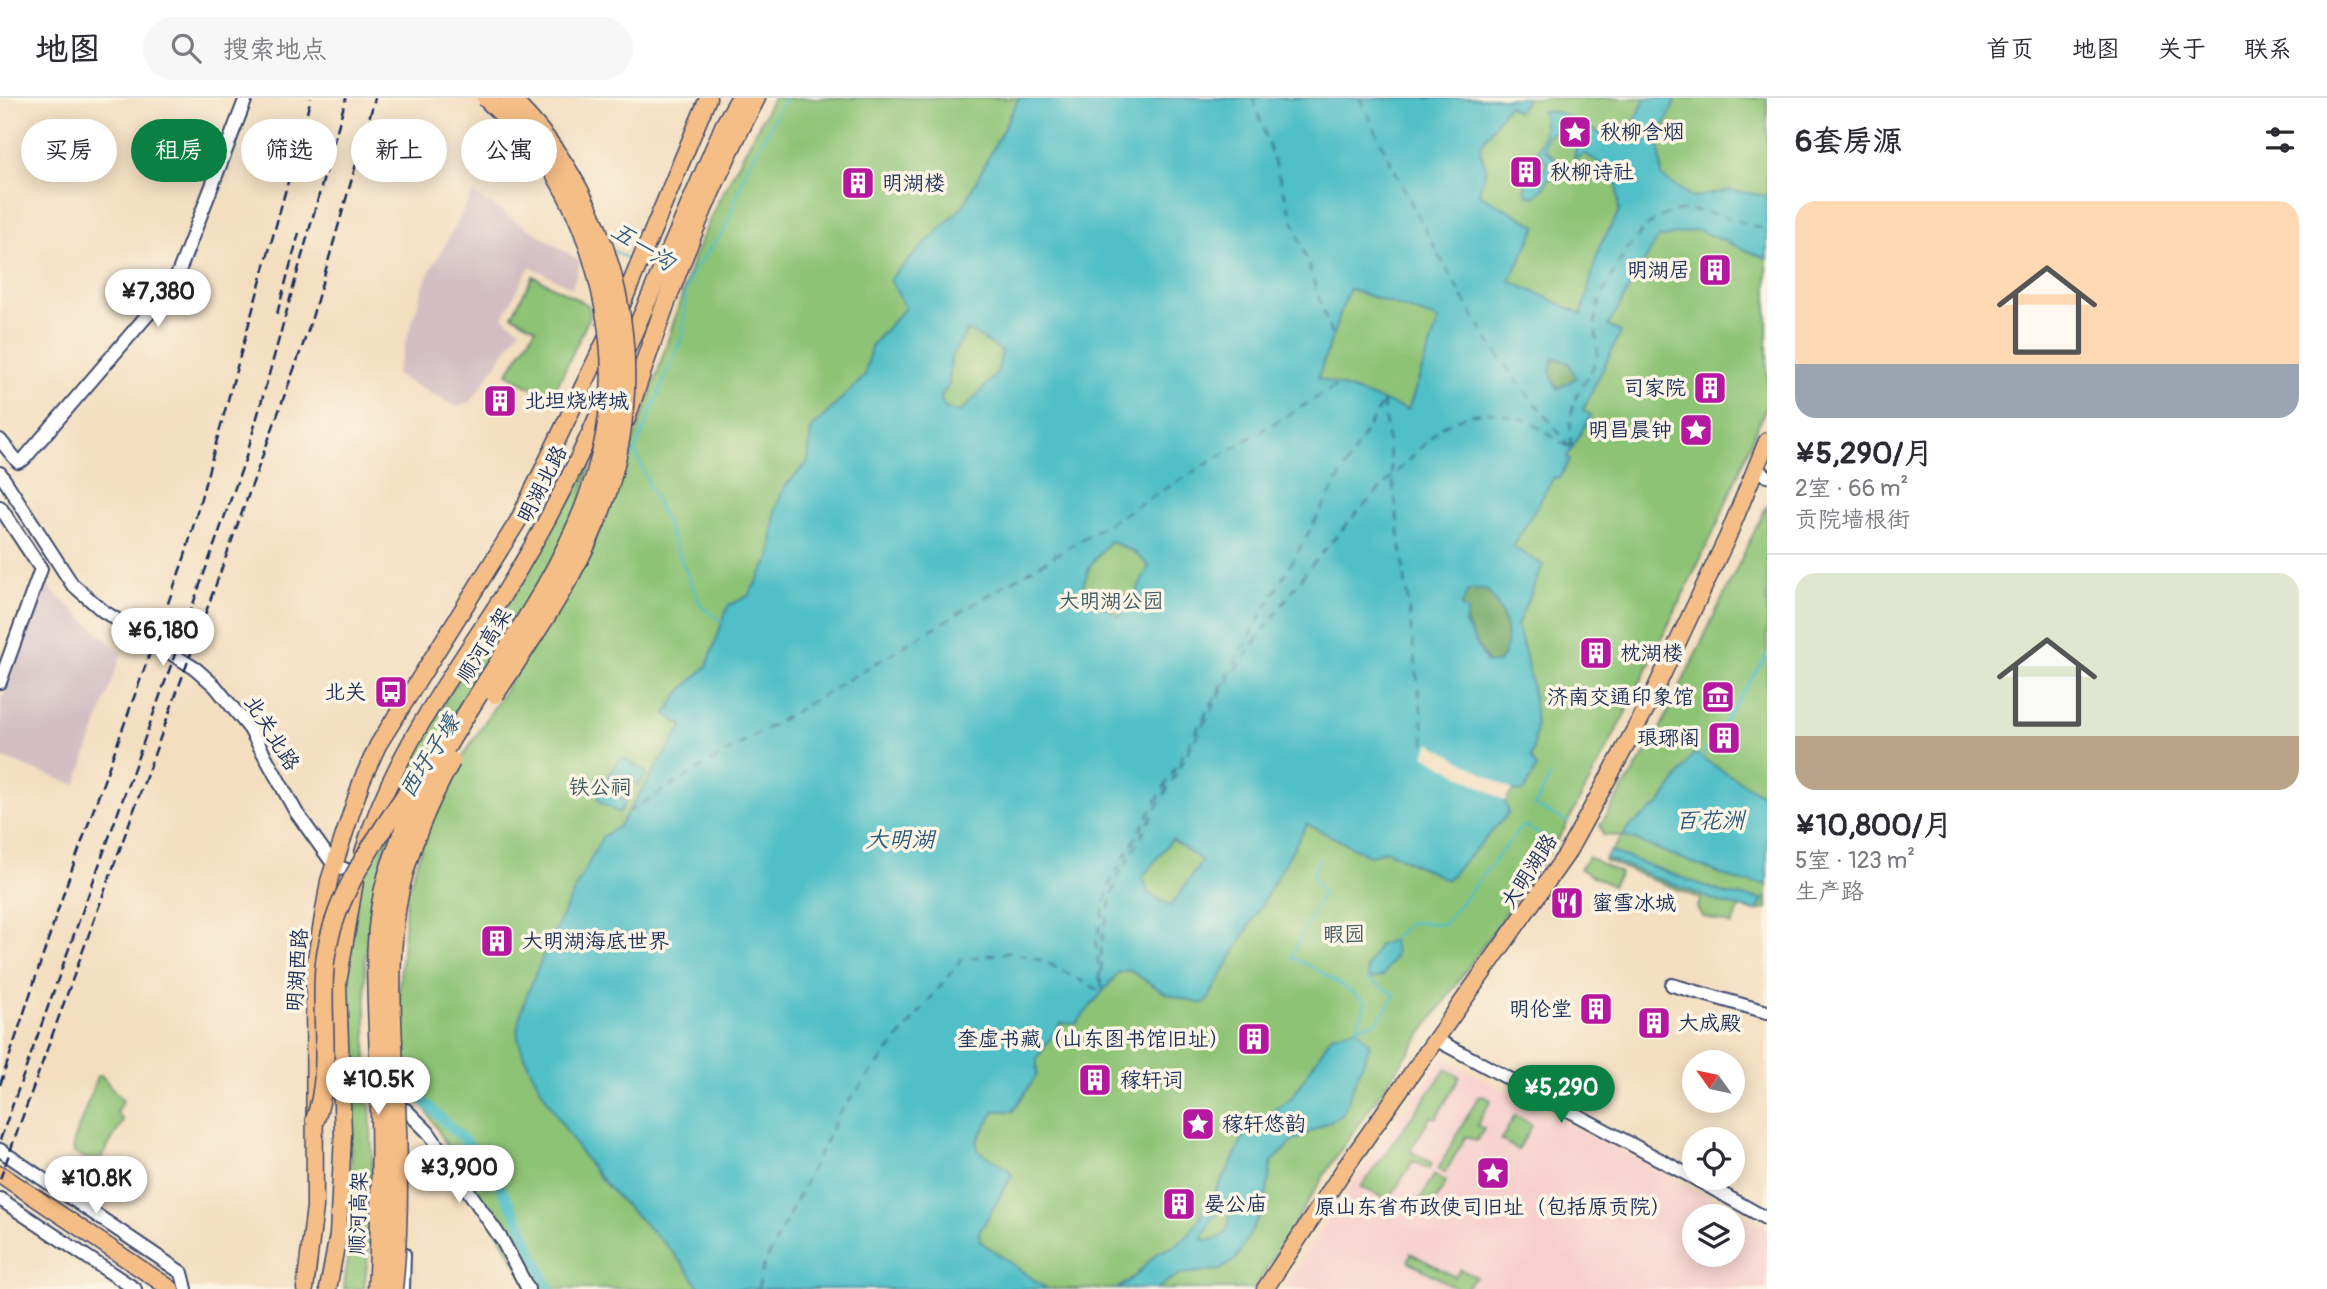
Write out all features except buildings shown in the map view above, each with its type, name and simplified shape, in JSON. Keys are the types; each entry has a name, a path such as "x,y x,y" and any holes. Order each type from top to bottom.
{"highway":[{"name":"顺河高架","path":"377,1289 383,1198 377,972 379,923 386,881 404,827 428,777 545,590 584,513 600,463 609,410 610,338 588,242 566,193 533,145 485,98"},
{"name":"顺河高架","path":"393,1289 398,1189 392,975 401,885 421,821 442,778 578,562 613,474 622,429 627,378 617,284 599,232 576,182 534,123 509,98"},
{"path":"622,429 683,254 750,99"},
{"path":"315,1120 323,1097 325,963 338,908 453,720 538,589 562,557"}],"main road":[{"name":"明湖北路","path":"334,866 362,780 379,745 518,521 627,294 708,98"},
{"name":"明湖北路","path":"357,874 382,795 402,752 546,525 586,443 724,124 750,99"},
{"name":"大明湖路","path":"1278,1289 1375,1139 1552,877 1614,769 1727,538 1767,441"},
{"name":"大明湖路","path":"1265,1289 1347,1165 1553,888 1609,794 1678,660 1766,471"},
{"name":"明湖西路","path":"305,1289 315,1206 314,970 334,866"},
{"name":"明湖西路","path":"328,1289 338,1235 343,1134 338,984 357,874"},
{"path":"0,1174 171,1289"}],"street":[{"path":"0,440 18,461 24,459 174,284 246,98"},
{"name":"北关北路","path":"0,473 72,584 103,611 196,669 233,705 267,756 296,811 334,866"},
{"path":"0,507 40,569 0,682"},
{"path":"334,866 357,874"},
{"path":"1672,985 1767,1012"},
{"path":"1441,1042 1682,1172"},
{"path":"341,1084 406,1110 428,1132 502,1240 528,1289"},
{"path":"403,1289 406,1110"},
{"path":"0,1150 182,1273 186,1289"},
{"path":"1715,1190 1767,1219"},
{"path":"0,1199 135,1289"}],"shaded area":[{"path":"473,193 580,261 572,288 530,266 503,317 520,329 471,402 457,407 395,375 426,279"},
{"path":"42,578 54,593 122,653 76,785 0,757 0,704"},
{"path":"1443,1058 1682,1183 1682,1190 1696,1190 1723,1204 1682,1204 1682,1267 1745,1267 1745,1216 1767,1227 1767,1289 1283,1289 1324,1224"}],"green space":[{"name":"大明湖","path":"773,98 1767,98 1767,404 1717,525 1619,726 1563,831 1333,1161 1254,1289 531,1289 402,1069 399,990 407,893 438,796 577,576 606,519 654,384 694,257 715,208"},
{"path":"533,276 588,305 590,316 553,395 540,393 507,374 536,328 512,315"},
{"path":"1554,357 1569,362 1577,378 1557,389 1550,371"},
{"path":"601,427 578,509 549,567 431,751 383,853 365,958 367,1087 350,1080 348,1022 352,935 370,849 401,775 442,705 529,569"},
{"path":"1767,505 1767,909 1751,911 1740,906 1732,925 1702,916 1697,908 1701,899 1604,860 1623,836 1603,835 1600,826 1659,731"},
{"path":"1468,590 1486,590 1502,615 1506,644 1499,663 1488,663 1472,636 1460,607"},
{"path":"1588,857 1620,873 1612,886 1580,869"},
{"path":"1446,1069 1460,1077 1436,1118 1431,1116 1410,1151 1432,1163 1429,1169 1413,1161 1389,1200 1361,1187"},
{"path":"101,1075 123,1101 117,1112 123,1121 101,1158 88,1160 74,1153 73,1144 97,1076"},
{"path":"351,1095 370,1105 374,1203 364,1289 344,1289 351,1220"},
{"path":"1484,1096 1491,1100 1477,1125 1484,1129 1477,1141 1466,1136 1445,1173 1438,1169 1478,1097"},
{"path":"1515,1115 1532,1125 1518,1150 1501,1140"},
{"path":"1434,1175 1446,1182 1428,1214 1416,1207"},
{"path":"1411,1253 1455,1277 1460,1269 1476,1277 1465,1289 1458,1289 1408,1261"}],"water":[{"name":"大明湖","path":"1019,98 1527,98 1517,112 1508,105 1481,145 1480,151 1486,167 1479,194 1537,226 1510,281 1582,314 1599,247 1619,212 1616,174 1585,154 1574,159 1577,141 1556,131 1546,137 1544,149 1558,161 1544,188 1534,197 1527,195 1525,187 1528,177 1539,177 1547,163 1538,150 1544,127 1541,111 1558,112 1616,142 1633,125 1645,98 1677,98 1659,138 1662,177 1693,198 1729,190 1767,196 1767,259 1698,230 1658,238 1608,326 1621,332 1583,410 1591,415 1567,457 1570,459 1559,479 1554,477 1513,547 1543,565 1517,625 1533,691 1535,727 1531,757 1537,768 1523,792 1511,791 1505,801 1509,813 1447,880 1386,850 1370,856 1307,824 1207,1001 1201,1004 1165,993 1129,970 1118,973 1076,1024 1061,1023 1037,1058 1037,1075 1013,1111 995,1111 977,1141 978,1150 1008,1169 1012,1175 979,1233 980,1241 1047,1289 700,1289 678,1258 601,1179 579,1150 531,1069 518,1037 519,1021 537,970 602,837 619,826 683,726 666,714 680,692 707,666 728,606 748,596 771,557 775,511 784,487 808,462 811,429 865,376 871,346 905,308 890,279 964,205","holes":["1349,289 1439,320 1408,410 1318,378","968,330 1002,351 997,374 961,412 946,409 940,398 949,385 951,357","1554,357 1569,363 1576,378 1557,389 1550,371","1110,541 1134,552 1149,566 1135,594 1119,616 1080,593 1091,564","1468,590 1486,590 1498,606 1506,634 1504,654 1499,663 1487,663 1465,623 1468,611 1461,607","1172,839 1202,861 1171,906 1148,893 1143,877"]},
{"name":"百花洲","path":"1694,753 1767,798 1767,884 1741,882 1624,836 1626,829 1661,803"},
{"path":"624,758 647,773 638,785 631,781 620,798 626,802 619,813 599,801 597,794 619,760"},
{"path":"1610,851 1729,895 1763,899 1757,911 1721,903 1606,858"},
{"path":"1392,940 1396,954 1383,976 1369,980 1367,967 1379,945"},
{"path":"1357,1028 1370,1045 1342,1115 1293,1141 1272,1162 1264,1208 1236,1259 1220,1270 1180,1274 1156,1289 1117,1289 1135,1276 1157,1253 1174,1246 1189,1235 1228,1170 1247,1129 1292,1097 1332,1035","holes":["1225,1209 1229,1212 1224,1234 1215,1239 1202,1239 1212,1217"]}],"pier":[{"path":"1430,743 1512,790 1505,801 1424,755"}],"waterway":[{"path":"620,475 635,451 683,335 686,291 694,269 724,231 746,171 785,98"},
{"name":"五一沟","path":"612,250 634,262"},
{"path":"635,451 701,606 722,622"},
{"path":"1700,759 1767,655"},
{"path":"1550,776 1535,806 1568,822"},
{"path":"1392,940 1409,922 1444,924 1523,825 1554,842"},
{"path":"1320,858 1312,877 1323,892 1291,957 1321,972 1366,1002 1357,1028"},
{"path":"1357,1028 1378,1021 1395,995 1369,980"},
{"path":"394,1073 484,1159 518,1218 549,1289"}],"ferry route":[{"path":"1253,98 1332,337"},
{"path":"1360,98 1410,200 1464,299 1503,362 1569,447"},
{"path":"758,1289 763,1267 840,1112 962,959 1011,952 1044,961 1102,992 1101,943 1115,883 1227,682 1305,573 1351,519 1441,427 1468,415 1492,412 1529,421 1571,449 1573,406 1596,360 1595,321 1600,301 1622,258 1637,237 1652,223 1667,214 1699,211 1760,228 1767,227"},
{"path":"628,812 1338,385"},
{"path":"1100,981 1096,943 1110,883 1383,401"},
{"path":"1383,402 1426,749"}],"railway":[{"path":"0,1085 67,883 185,556 311,98"},
{"path":"0,1140 246,457 346,98"},
{"path":"0,1179 309,328 375,98"},
{"path":"277,314 299,233"}],"place":[{"name":"秋柳含烟","path":"1575,132"},
{"name":"秋柳诗社","path":"1526,172"},
{"name":"明湖楼","path":"858,183"},
{"name":"明湖居","path":"1715,270"},
{"name":"司家院","path":"1710,388"},
{"name":"北坦烧烤城","path":"500,401"},
{"name":"明昌晨钟","path":"1696,430"},
{"name":"枕湖楼","path":"1596,653"},
{"name":"北关","path":"391,692"},
{"name":"济南交通印象馆","path":"1718,697"},
{"name":"琅琊阁","path":"1724,738"},
{"name":"蜜雪冰城","path":"1567,903"},
{"name":"大明湖海底世界","path":"497,941"},
{"name":"明伦堂","path":"1596,1009"},
{"name":"大成殿","path":"1654,1023"},
{"name":"奎虚书藏（山东图书馆旧址）","path":"1254,1039"},
{"name":"稼轩词","path":"1095,1080"},
{"name":"稼轩悠韵","path":"1198,1124"},
{"name":"原山东省布政使司旧址（包括原贡院）","path":"1493,1173"},
{"name":"晏公庙","path":"1179,1204"}],"park label":[{"name":"大明湖公园","path":"1111,601"},
{"name":"铁公祠","path":"600,787"},
{"name":"暇园","path":"1344,934"}],"water label":[{"name":"西圩子壕","path":"429,756"}]}
